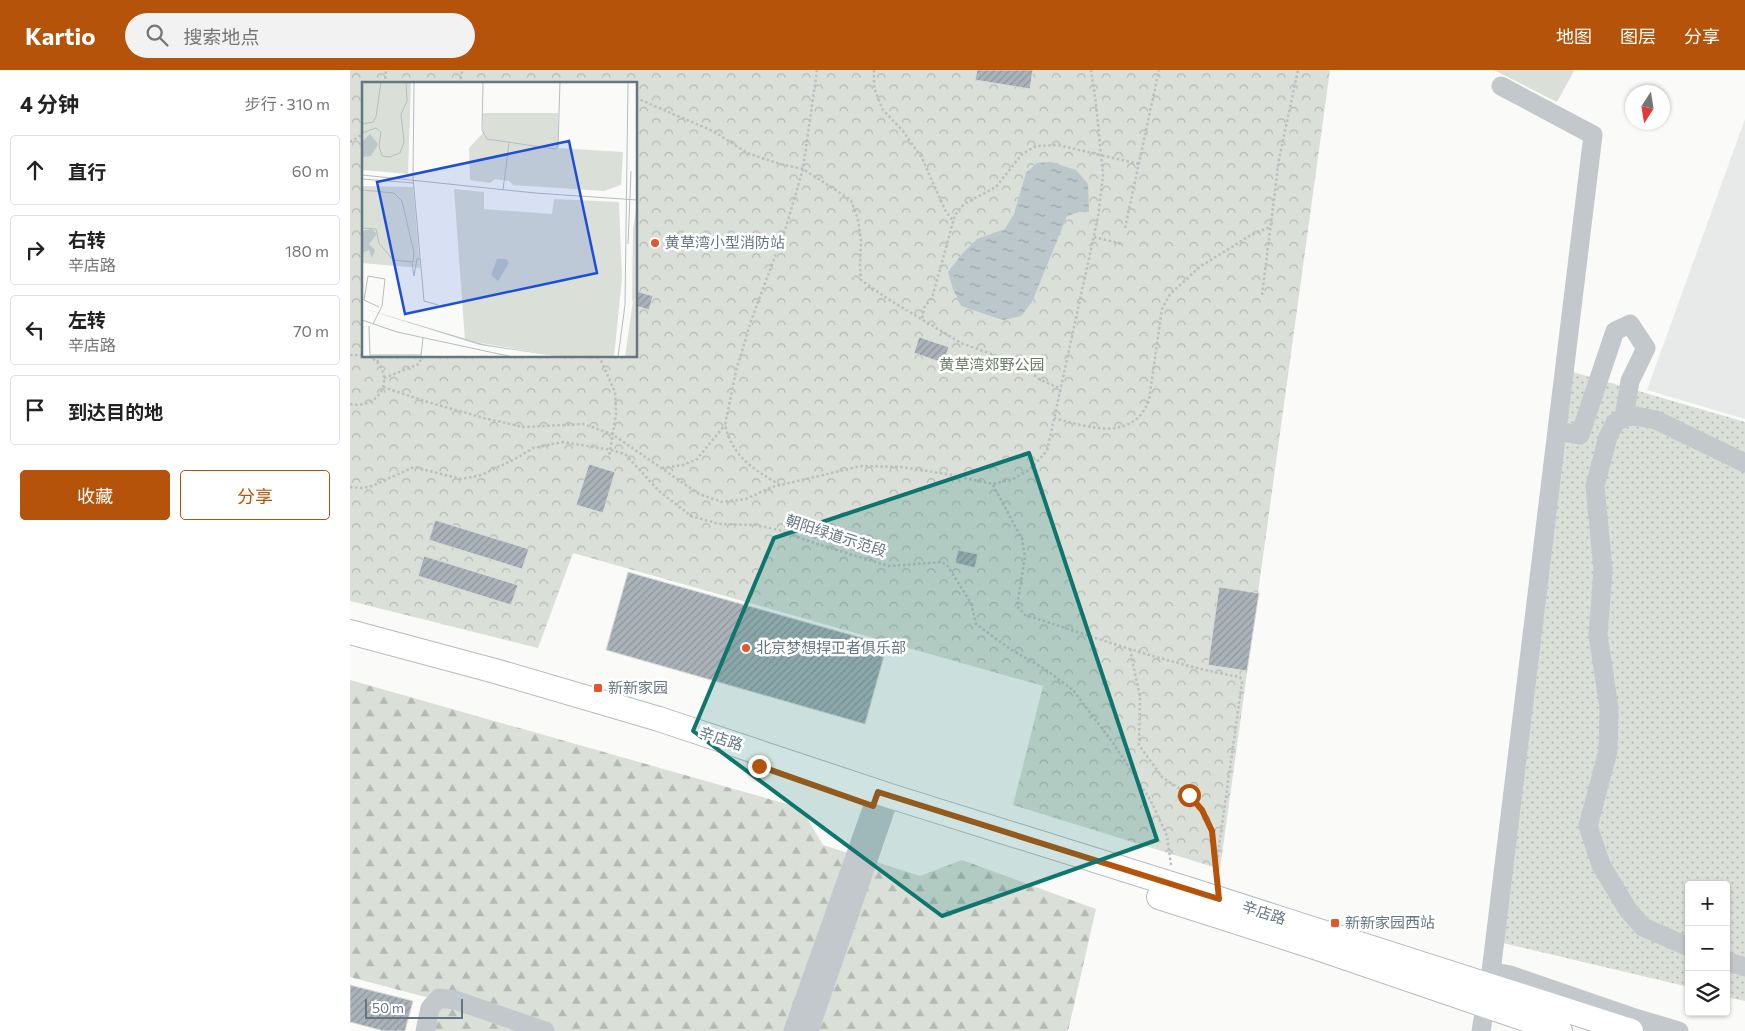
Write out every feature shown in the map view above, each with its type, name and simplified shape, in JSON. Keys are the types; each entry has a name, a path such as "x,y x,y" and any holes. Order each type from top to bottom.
{"main road":[{"name":"辛店路","path":"350,632 495,671 650,716 882,801 1315,947 1489,988 1560,1031"},
{"name":"辛店路","path":"350,649 492,686 655,733 759,766 1174,885 1489,988 1631,1031"}],"street":[{"path":"1482,1031 1489,988 1593,134 1501,86"},
{"path":"1557,431 1580,435 1615,331 1630,324 1646,348 1630,381 1624,417"},
{"path":"1685,945 1643,928 1628,910 1601,865 1588,826 1608,751 1609,717 1598,635 1603,570 1595,486 1608,437 1615,423 1624,417 1636,416 1656,420 1745,463"},
{"path":"793,1031 882,801"},
{"path":"809,1031 882,801"},
{"path":"1730,961 1745,966"},
{"path":"1489,988 1510,975 1679,1031"},
{"path":"425,1031 430,1008 439,998 455,1000 545,1031"}],"path":[{"path":"780,485 754,470 739,456 725,425 736,371 751,321 786,227 803,169 817,70"},
{"path":"874,70 874,88 883,110 903,132 922,158 945,210 954,222"},
{"path":"383,386 449,408 516,425 583,424 612,434 699,494 722,502 746,499 780,485 861,466 901,467 993,484 1013,480 1029,470 1047,451 1098,217 1102,175 1091,70"},
{"path":"1125,228 1159,70"},
{"path":"1262,295 1279,159 1298,70"},
{"path":"638,99 715,132 747,153 803,169 851,200 858,220 861,241 861,280 961,343 1022,365 1038,379 1061,389"},
{"path":"350,142 362,134"},
{"path":"922,318 925,306 932,298 955,215 964,204 996,187 1022,154 1036,146 1058,146 1139,164"},
{"path":"1054,418 1088,427 1112,429 1122,427 1141,416 1149,400 1162,309 1170,294 1201,266 1251,235 1270,227"},
{"path":"1094,237 1122,244"},
{"path":"350,404 366,404 380,394 384,378 378,362 372,358"},
{"path":"378,362 381,358"},
{"path":"384,378 419,364 421,358"},
{"path":"600,358 615,392 616,414 610,458"},
{"path":"662,468 683,465 697,459 725,425"},
{"name":"朝阳绿道示范段","path":"350,487 362,488 372,486 414,467 461,479 481,475 533,448 563,442 625,454 660,491 691,516 719,524 756,524 889,566 941,562 948,565 971,603 976,624 1010,649 1044,669 1073,690 1113,743 1151,801 1167,836 1174,885"},
{"path":"993,484 1022,539 1025,556 1017,606 1025,615 1210,672 1240,676 1242,682 1216,868"},
{"path":"1130,648 1140,697 1139,745 1162,777 1189,795 1202,810 1212,831 1219,899"}],"highlighted area":[{"path":"1029,453 1157,840 942,916 693,731 774,538"}],"shaded area":[{"path":"1745,119 1745,419 1647,390"}],"green space":[{"name":"黄草湾郊野公园","path":"350,70 1330,70 1220,869 1013,805 1043,686 573,553 538,648 350,601"},
{"path":"1494,70 1573,70 1574,71 1557,102"},
{"path":"1573,372 1745,422 1745,1001 1730,998 1730,881 1685,881 1685,986 1499,942"},
{"path":"350,680 801,808 823,845 920,876 962,860 1096,909 1068,1031 425,1031 433,999 350,977"}],"water":[{"path":"1051,162 1076,170 1088,184 1089,212 1079,212 1067,216 1032,302 1021,316 1003,320 961,306 948,272 977,239 1005,229 1014,214 1026,173 1037,163"}],"building":[{"path":"977,70 1033,70 1030,89 975,80"},
{"path":"638,292 653,296 649,310 638,307"},
{"path":"919,337 949,347 943,363 914,353"},
{"path":"589,464 615,472 603,513 576,505"},
{"path":"435,520 529,549 522,569 429,540"},
{"path":"958,550 978,554 975,568 955,563"},
{"path":"424,556 518,585 511,605 418,576"},
{"name":"北京梦想捍卫者俱乐部","path":"628,572 887,645 865,724 606,650"},
{"path":"1219,587 1259,593 1247,671 1208,665"},
{"path":"350,985 413,1001 405,1031 384,1031 350,1022"}],"place":[{"name":"黄草湾小型消防站","path":"655,243"},
{"name":"北京梦想捍卫者俱乐部","path":"746,648"},
{"name":"新新家园","path":"598,688"},
{"name":"新新家园西站","path":"1335,923"}],"route":[{"path":"759,766 873,806 878,792 1219,899 1212,831 1202,810 1189,795"}]}
